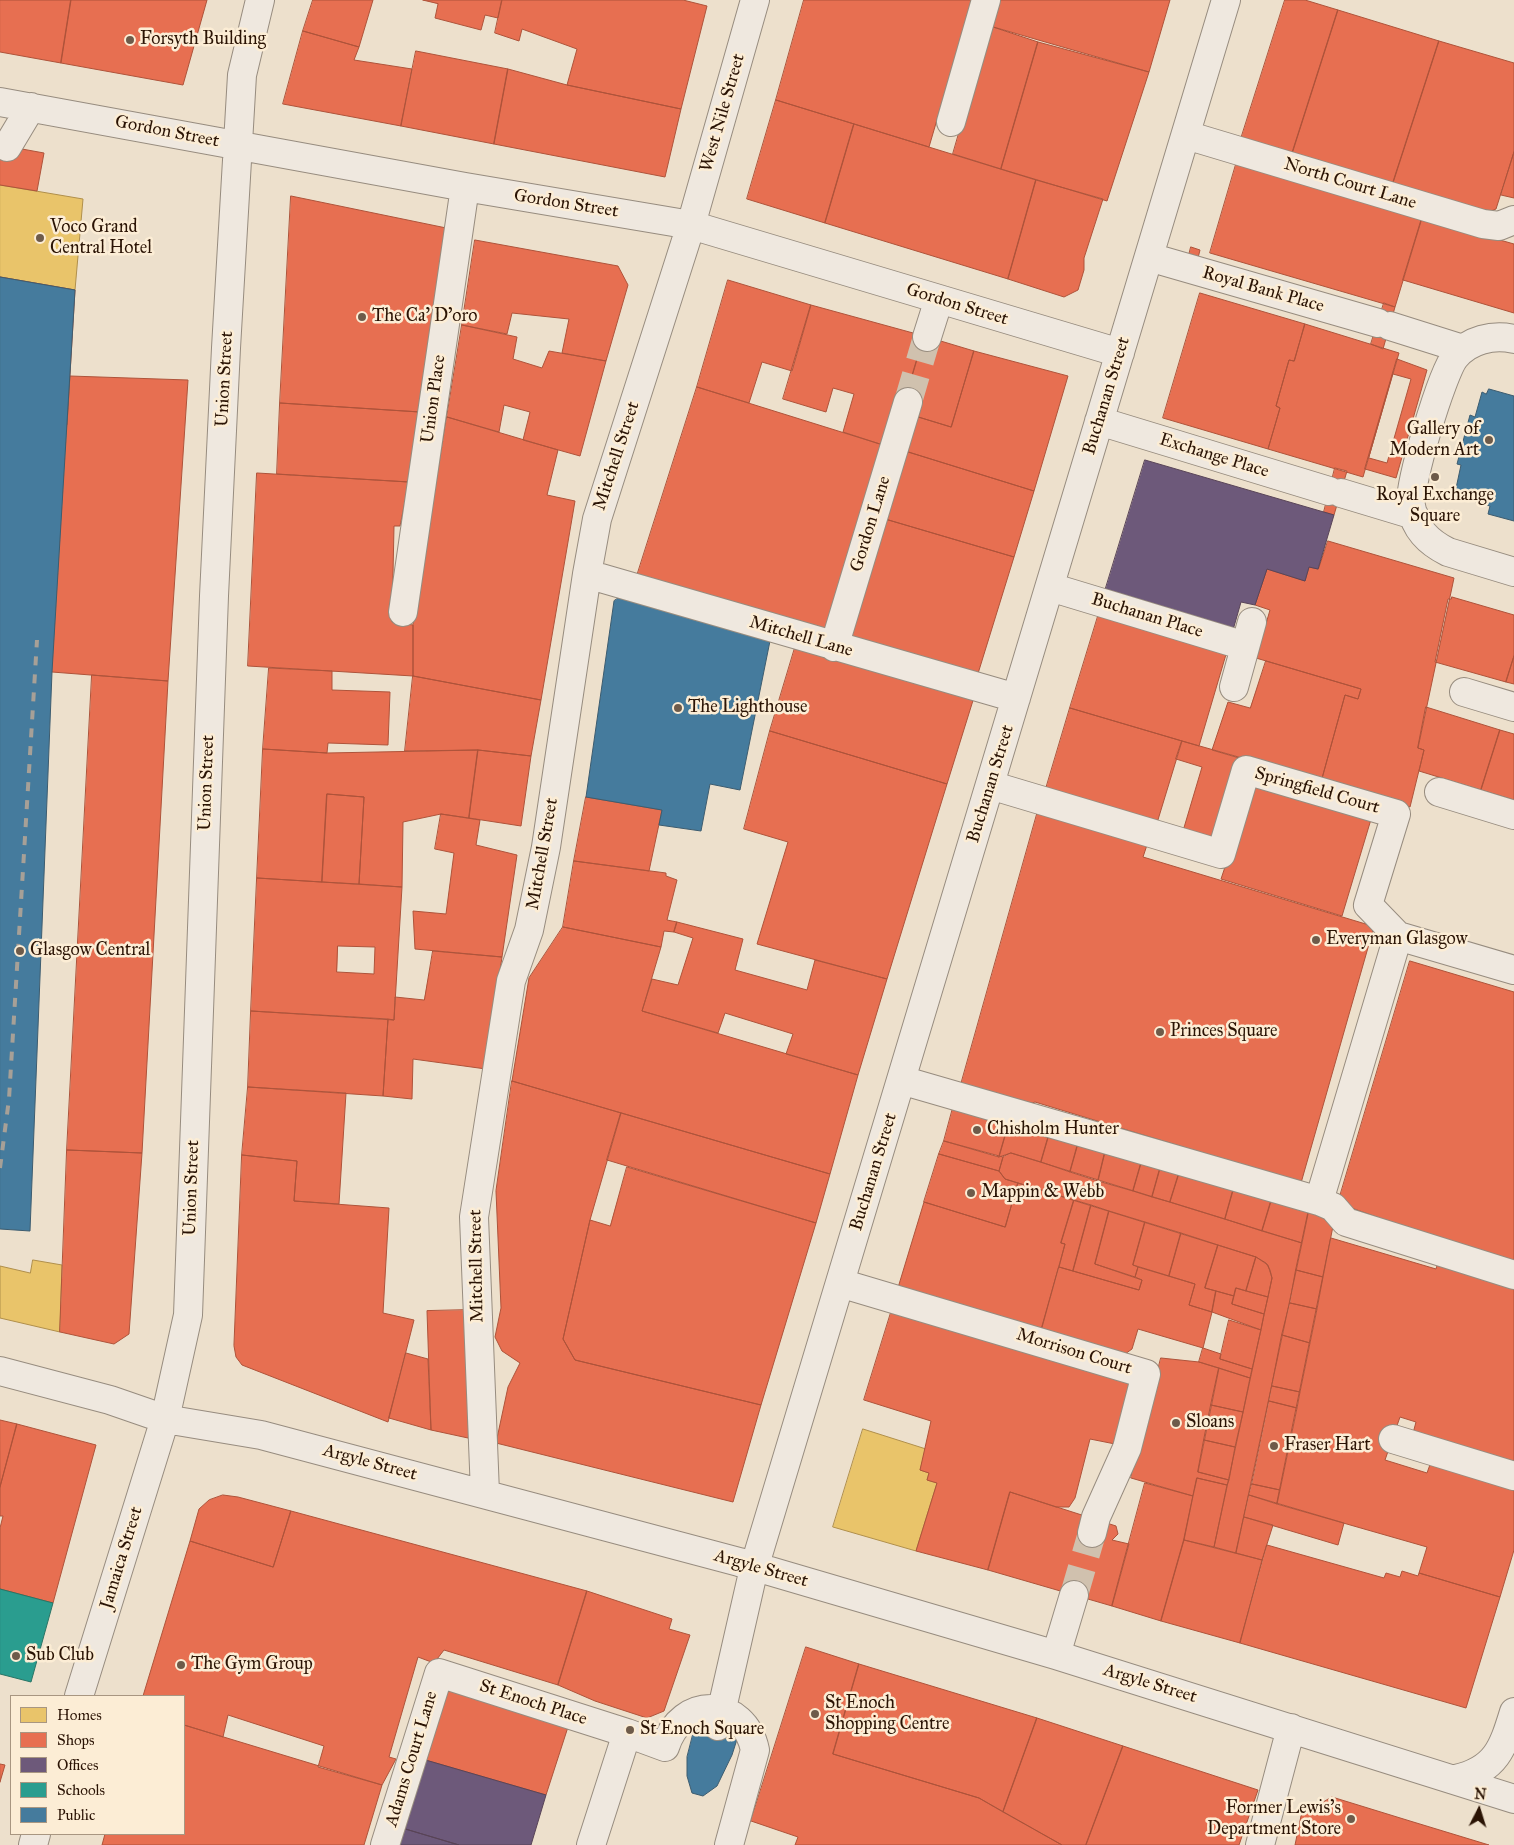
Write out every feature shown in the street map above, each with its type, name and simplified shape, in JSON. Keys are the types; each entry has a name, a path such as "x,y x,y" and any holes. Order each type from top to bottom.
{"street":[{"name":"Union Street","path":"166,1419 188,1315 214,596 238,145 242,75 260,0"},
{"name":"West Nile Street","path":"691,226 755,0"},
{"path":"951,122 986,0"},
{"name":"Buchanan Street","path":"720,1718 754,1568 1226,0"},
{"name":"Gordon Street","path":"0,102 465,187 691,226 1120,353"},
{"path":"7,146 31,107"},
{"name":"North Court Lane","path":"1186,135 1483,224 1499,226 1514,220"},
{"name":"Union Place","path":"403,612 465,187"},
{"name":"Mitchell Street","path":"485,1493 474,1217 511,981 529,930 546,847 597,519 691,226"},
{"name":"Royal Bank Place","path":"1149,257 1463,349"},
{"path":"927,338 939,299"},
{"path":"1514,340 1498,337 1488,338 1463,349 1448,366 1415,474 1410,499 1414,515 1424,536 1438,548 1514,572"},
{"name":"Gordon Lane","path":"834,646 908,402"},
{"name":"Exchange Place","path":"1100,421 1414,515"},
{"name":"Mitchell Lane","path":"587,574 1016,698"},
{"name":"Buchanan Place","path":"1050,587 1249,634 1234,687"},
{"path":"1464,692 1514,707"},
{"name":"Springfield Court","path":"990,785 1221,854 1246,770 1396,814 1368,905 1398,936 1514,970"},
{"path":"1438,792 1514,815"},
{"path":"1319,1201 1398,936"},
{"path":"902,1080 1319,1201 1333,1207 1346,1222 1514,1275"},
{"name":"Morrison Court","path":"840,1283 1146,1374 1127,1448 1096,1517 1092,1533"},
{"name":"Argyle Street","path":"0,1371 110,1400 166,1419 261,1435 485,1493 754,1568 1056,1655 1456,1779 1514,1799"},
{"name":"Jamaica Street","path":"79,1695 166,1419"},
{"path":"1393,1439 1514,1476"},
{"path":"1056,1655 1074,1595"},
{"name":"St Enoch Place","path":"439,1672 665,1746 675,1726 686,1716 698,1710 720,1718"},
{"name":"Adams Court Lane","path":"385,1845 439,1672"},
{"path":"1456,1779 1474,1775 1487,1767 1504,1742 1514,1712"},
{"path":"720,1718 745,1725 752,1738 755,1750 729,1845"},
{"path":"1260,1845 1291,1728"},
{"path":"591,1845 627,1733"}],"building: Homes":[{"name":"Voco Grand Central Hotel","path":"0,185 83,199 75,290 0,277"},
{"path":"33,1260 62,1265 60,1332 0,1318 0,1266 30,1273"},
{"path":"863,1429 926,1449 920,1470 929,1473 927,1480 937,1483 916,1551 833,1527"}],"building: Shops":[{"path":"0,0 71,0 61,63 0,52"},
{"name":"Forsyth Building","path":"71,0 207,0 183,85 61,63"},
{"path":"313,0 373,0 359,47 303,31"},
{"path":"423,0 502,0 498,18 485,15 481,30 435,18 438,4"},
{"path":"502,0 683,0 707,6 681,109 567,85 577,49 522,29 519,41 495,33"},
{"path":"804,0 972,0 929,147 776,100"},
{"path":"998,0 1170,0 1149,72 990,26"},
{"path":"1285,0 1305,0 1338,10 1291,157 1240,142"},
{"path":"1338,10 1439,41 1392,186 1291,157"},
{"path":"990,26 1038,42 1001,169 953,154"},
{"path":"303,31 359,47 354,60 412,69 401,126 283,104"},
{"path":"1439,41 1514,63 1514,152 1496,209 1486,213 1392,186"},
{"path":"1038,42 1149,72 1107,201 1001,169"},
{"path":"416,51 508,69 494,144 401,126"},
{"path":"508,69 567,85 681,109 665,177 494,144"},
{"path":"776,100 854,124 825,223 747,199"},
{"path":"854,124 1036,180 1008,279 825,223"},
{"path":"0,145 44,153 37,191 0,185"},
{"path":"1514,152 1514,198 1501,195"},
{"path":"1237,161 1422,218 1395,307 1210,253"},
{"path":"1036,180 1103,199 1084,258 1084,270 1078,290 1064,297 1008,279"},
{"name":"The Ca' D'oro","path":"291,196 456,230 420,412 280,403"},
{"path":"1422,218 1514,244 1514,313 1403,280"},
{"path":"475,240 618,266 628,285 606,361 562,353 569,319 512,313 507,334 462,325"},
{"path":"1191,247 1200,250 1198,258 1189,255"},
{"path":"0,277 75,290 67,425 31,421 15,415 0,404"},
{"path":"728,280 811,305 792,371 762,362 749,403 697,387"},
{"path":"1200,293 1305,324 1294,361 1289,360 1276,406 1280,408 1268,449 1163,418"},
{"path":"1384,303 1395,307 1383,349 1371,344"},
{"path":"811,305 924,336 905,400 883,445 843,432 854,394 833,388 826,412 783,399"},
{"path":"1305,324 1399,353 1363,477 1268,449 1280,408 1276,406 1289,360 1294,361"},
{"path":"462,325 517,337 513,359 542,368 549,351 606,361 580,456 523,440 530,412 504,405 499,432 447,417"},
{"path":"924,336 974,351 951,427 915,416 905,400"},
{"path":"974,351 1068,376 1034,491 905,451 915,416 951,427"},
{"path":"1397,359 1427,370 1396,478 1365,469"},
{"path":"1393,374 1411,379 1387,463 1369,458"},
{"path":"70,376 188,380 168,681 52,672"},
{"path":"697,387 883,445 830,636 636,579"},
{"path":"280,403 420,412 409,482 277,474"},
{"path":"447,417 558,450 547,495 575,501 541,700 413,676 413,625"},
{"path":"905,451 1034,491 1014,557 885,519"},
{"path":"1335,468 1347,471 1334,515 1324,512"},
{"path":"257,473 409,482 400,526 394,526 392,622 413,625 413,676 248,666"},
{"path":"885,519 1014,557 976,680 848,640"},
{"path":"1328,541 1454,578 1418,748 1424,750 1410,807 1321,782 1345,695 1358,699 1361,689 1256,658 1270,610 1255,605 1267,569 1305,581 1309,567 1318,569"},
{"path":"1452,597 1514,615 1514,656 1506,682 1435,662 1448,599"},
{"path":"1099,613 1227,651 1199,746 1070,708"},
{"path":"797,641 975,694 947,784 770,731"},
{"path":"1514,656 1514,684 1506,682"},
{"path":"1266,661 1361,689 1358,699 1345,695 1321,782 1212,750 1228,702 1250,708"},
{"path":"269,668 332,671 332,690 390,692 388,745 328,743 327,753 263,749"},
{"path":"92,675 168,681 142,1153 67,1150"},
{"path":"413,676 541,700 531,756 478,750 405,751"},
{"path":"1426,707 1500,730 1481,790 1419,771 1424,750 1418,748"},
{"path":"1070,708 1182,741 1157,823 1045,792"},
{"path":"1500,730 1514,734 1514,800 1481,790"},
{"path":"770,731 947,784 887,979 757,944 788,842 744,829"},
{"path":"1182,741 1242,758 1217,842 1183,831 1202,767 1176,759"},
{"path":"263,749 327,753 478,750 469,818 441,814 403,822 402,887 359,884 364,797 327,794 322,882 257,878"},
{"path":"478,750 531,756 521,826 469,818"},
{"path":"1257,784 1372,816 1342,916 1221,879 1251,789"},
{"path":"327,794 364,797 359,884 322,882"},
{"path":"586,797 662,810 649,871 574,861"},
{"name":"Princes Square","path":"1039,807 1148,842 1143,857 1369,925 1373,930 1301,1183 1035,1102 1021,1107 960,1088"},
{"path":"441,814 480,820 476,845 517,855 502,957 415,949 413,911 446,914 454,853 435,849"},
{"path":"574,861 666,873 666,876 677,880 667,920 677,922 674,932 664,931 661,947 563,927"},
{"path":"257,878 402,887 394,1020 251,1011","holes":["338,946 375,947 374,974 337,972"]},
{"path":"677,922 743,939 735,970 807,990 815,960 887,979 858,1075 786,1054 793,1034 725,1013 718,1033 642,1011 652,979 678,985 693,938 674,932"},
{"path":"563,927 661,947 642,1011 858,1075 830,1174 512,1081 529,978"},
{"path":"433,951 502,957 486,1069 413,1059 412,1099 383,1096 388,1019 394,1020 395,997 424,1000"},
{"path":"1410,961 1514,992 1514,1267 1338,1203"},
{"path":"251,1011 388,1019 383,1096 248,1087"},
{"path":"512,1081 621,1113 590,1220 563,1339 575,1360 761,1405 733,1502 496,1443 508,1387 520,1363 502,1351 495,1337 501,1308 496,1191"},
{"path":"248,1087 346,1093 339,1204 294,1201 297,1161 242,1155"},
{"name":"Chisholm Hunter","path":"954,1104 1010,1119 999,1157 944,1141"},
{"path":"621,1113 830,1174 816,1223 607,1160"},
{"path":"1010,1119 1050,1131 1041,1162 1011,1153 999,1157"},
{"path":"1050,1131 1079,1140 1070,1172 1041,1162"},
{"path":"1079,1140 1106,1148 1098,1181 1070,1172"},
{"path":"944,1141 1003,1157 999,1171 939,1154"},
{"name":"Chisholm Hunter","path":"1106,1148 1142,1160 1133,1191 1098,1181"},
{"path":"67,1150 142,1153 129,1334 114,1344 60,1332"},
{"path":"1011,1153 1302,1243 1236,1553 1214,1547 1272,1278 1268,1265 1256,1257 1005,1179 999,1171 1003,1157"},
{"name":"Mappin & Webb","path":"939,1154 999,1171 1005,1179 1018,1183 1005,1227 924,1202"},
{"path":"242,1155 297,1161 294,1201 389,1208 383,1313 414,1320 388,1422 242,1365 236,1357 234,1346"},
{"path":"1142,1160 1161,1165 1152,1197 1133,1191"},
{"path":"1161,1165 1180,1170 1170,1202 1152,1197"},
{"path":"627,1167 816,1223 761,1405 575,1360 563,1339 590,1220 610,1226"},
{"path":"1180,1170 1234,1187 1225,1219 1170,1202"},
{"path":"1018,1183 1074,1200 1061,1243 1065,1244 1041,1331 897,1291 924,1202 1005,1227"},
{"path":"1234,1187 1272,1198 1262,1231 1225,1219"},
{"path":"1272,1198 1309,1209 1302,1243 1262,1231"},
{"path":"1074,1200 1091,1205 1073,1271 1059,1267 1065,1244 1061,1243"},
{"path":"1091,1205 1109,1211 1095,1264 1142,1280 1139,1290 1073,1271"},
{"path":"1309,1209 1334,1221 1323,1277 1296,1270"},
{"path":"1109,1211 1145,1222 1133,1265 1138,1267 1135,1277 1095,1264"},
{"path":"1145,1222 1181,1233 1169,1276 1133,1265"},
{"path":"1181,1233 1218,1245 1205,1288 1216,1291 1212,1312 1189,1305 1195,1284 1169,1276"},
{"path":"1331,1238 1436,1269 1438,1262 1514,1285 1514,1469 1412,1437 1416,1422 1400,1417 1385,1460 1427,1473 1432,1459 1514,1483 1514,1550 1500,1597 1419,1573 1427,1547 1277,1504"},
{"path":"1218,1245 1256,1257 1246,1291 1236,1288 1234,1296 1205,1288"},
{"path":"1256,1257 1266,1263 1270,1270 1272,1278 1268,1297 1246,1291"},
{"path":"1059,1267 1139,1290 1142,1280 1135,1277 1138,1267 1195,1284 1189,1305 1212,1312 1203,1348 1138,1329 1132,1349 1125,1354 1041,1331"},
{"path":"1296,1270 1323,1277 1317,1309 1290,1303"},
{"path":"1236,1288 1268,1297 1264,1314 1232,1304"},
{"path":"1216,1291 1234,1296 1232,1304 1264,1314 1261,1330 1212,1312"},
{"path":"1290,1303 1317,1309 1310,1343 1282,1335"},
{"path":"893,1306 1130,1381 1115,1444 1090,1439 1075,1498 1069,1507 1056,1507 1010,1492 988,1570 916,1551 937,1483 927,1480 929,1473 920,1470 931,1421 864,1400"},
{"path":"468,1310 472,1429 468,1438 431,1430 427,1311"},
{"path":"1229,1320 1261,1330 1252,1369 1220,1359"},
{"path":"1282,1335 1310,1343 1300,1392 1272,1386"},
{"path":"1203,1348 1221,1354 1220,1359 1252,1369 1250,1378 1199,1362"},
{"path":"406,1353 428,1359 431,1430 389,1418"},
{"name":"Sloans","path":"1161,1358 1199,1362 1219,1368 1198,1472 1229,1480 1227,1485 1197,1478 1193,1496 1131,1478"},
{"path":"1219,1368 1250,1378 1243,1412 1211,1405"},
{"path":"1272,1386 1300,1392 1297,1408 1269,1401"},
{"name":"Fraser Hart","path":"1269,1401 1297,1408 1280,1490 1252,1484"},
{"path":"1211,1405 1243,1412 1235,1447 1204,1440"},
{"path":"0,1420 17,1424 0,1487"},
{"path":"17,1424 96,1445 53,1603 0,1589 0,1528 3,1516 0,1516 0,1487"},
{"name":"Fraser Hart","path":"1204,1440 1235,1447 1229,1480 1198,1472"},
{"path":"1197,1478 1227,1485 1214,1547 1184,1540"},
{"path":"1145,1483 1193,1496 1184,1540 1161,1621 1112,1606"},
{"path":"1252,1484 1280,1490 1277,1504 1249,1495"},
{"path":"1010,1492 1116,1526 1118,1534 1112,1540 1129,1544 1112,1606 988,1570"},
{"path":"223,1495 291,1511 273,1567 190,1541 199,1509 209,1500"},
{"path":"1249,1495 1344,1523 1338,1545 1244,1517"},
{"path":"291,1511 587,1591 558,1685 444,1650 434,1663 418,1657 389,1757 396,1759 382,1785 318,1767 324,1746 228,1715 223,1737 185,1725 185,1695 143,1695 190,1541 273,1567"},
{"path":"1244,1517 1273,1525 1262,1560 1236,1553"},
{"path":"1184,1540 1262,1560 1240,1643 1161,1621"},
{"path":"1267,1545 1384,1578 1386,1573 1400,1577 1402,1571 1418,1576 1419,1573 1500,1597 1466,1708 1240,1643"},
{"path":"587,1591 672,1619 669,1629 690,1635 664,1711 647,1718 595,1701 558,1685"},
{"name":"St Enoch Shopping Centre","path":"806,1647 859,1664 833,1754 979,1798 1062,1845 795,1845 798,1837 751,1821"},
{"path":"859,1664 1037,1718 1003,1812 979,1798 833,1754"},
{"path":"445,1685 568,1727 546,1795 422,1759"},
{"path":"1037,1718 1123,1746 1086,1845 1062,1845 1003,1812"},
{"path":"185,1725 382,1785 364,1845 102,1845 105,1835 185,1835"},
{"path":"1123,1746 1258,1790 1239,1845 1086,1845"},
{"path":"0,1764 5,1765 0,1782"},
{"name":"Former Lewis's Department Store","path":"1332,1797 1489,1845 1295,1845 1301,1816"}],"building: Offices":[{"path":"1145,460 1334,515 1318,569 1309,567 1305,581 1267,569 1255,605 1241,602 1233,630 1105,591"},
{"path":"422,1759 546,1795 531,1845 459,1845 402,1828"},
{"path":"402,1828 459,1845 396,1845"}],"building: Schools":[{"path":"0,1589 53,1603 31,1682 0,1674"}],"building: Public":[{"name":"Glasgow Central","path":"0,277 75,290 52,672 30,1231 0,1229"},
{"name":"Gallery of Modern Art","path":"1489,389 1514,396 1514,521 1488,514 1490,506 1456,496 1455,493 1461,465 1457,464 1470,415 1475,417 1482,392 1486,394"},
{"name":"The Lighthouse","path":"629,591 772,631 740,790 710,784 701,831 659,825 662,810 586,797 614,601"},
{"path":"697,1719 739,1733 732,1755 717,1786 703,1796 692,1793 687,1776 687,1757"}],"tunnel":[{"path":"908,402 927,337"},
{"path":"1074,1595 1092,1533"}],"railway":[{"path":"0,1168 9,1099 37,640"}],"place":[{"name":"Forsyth Building","path":"130,40"},
{"name":"Voco Grand Central Hotel","path":"40,238"},
{"name":"The Ca' D'oro","path":"362,317"},
{"name":"Gallery of Modern Art","path":"1489,440"},
{"name":"Royal Exchange Square","path":"1435,477"},
{"name":"The Lighthouse","path":"678,708"},
{"name":"Everyman Glasgow","path":"1316,940"},
{"name":"Glasgow Central","path":"20,951"},
{"name":"Princes Square","path":"1160,1032"},
{"name":"Chisholm Hunter","path":"977,1130"},
{"name":"Mappin & Webb","path":"971,1193"},
{"name":"Sloans","path":"1176,1423"},
{"name":"Fraser Hart","path":"1274,1446"},
{"name":"Sub Club","path":"16,1656"},
{"name":"The Gym Group","path":"181,1665"},
{"name":"St Enoch Shopping Centre","path":"815,1714"},
{"name":"St Enoch Square","path":"630,1730"},
{"name":"Former Lewis's Department Store","path":"1351,1819"}]}
